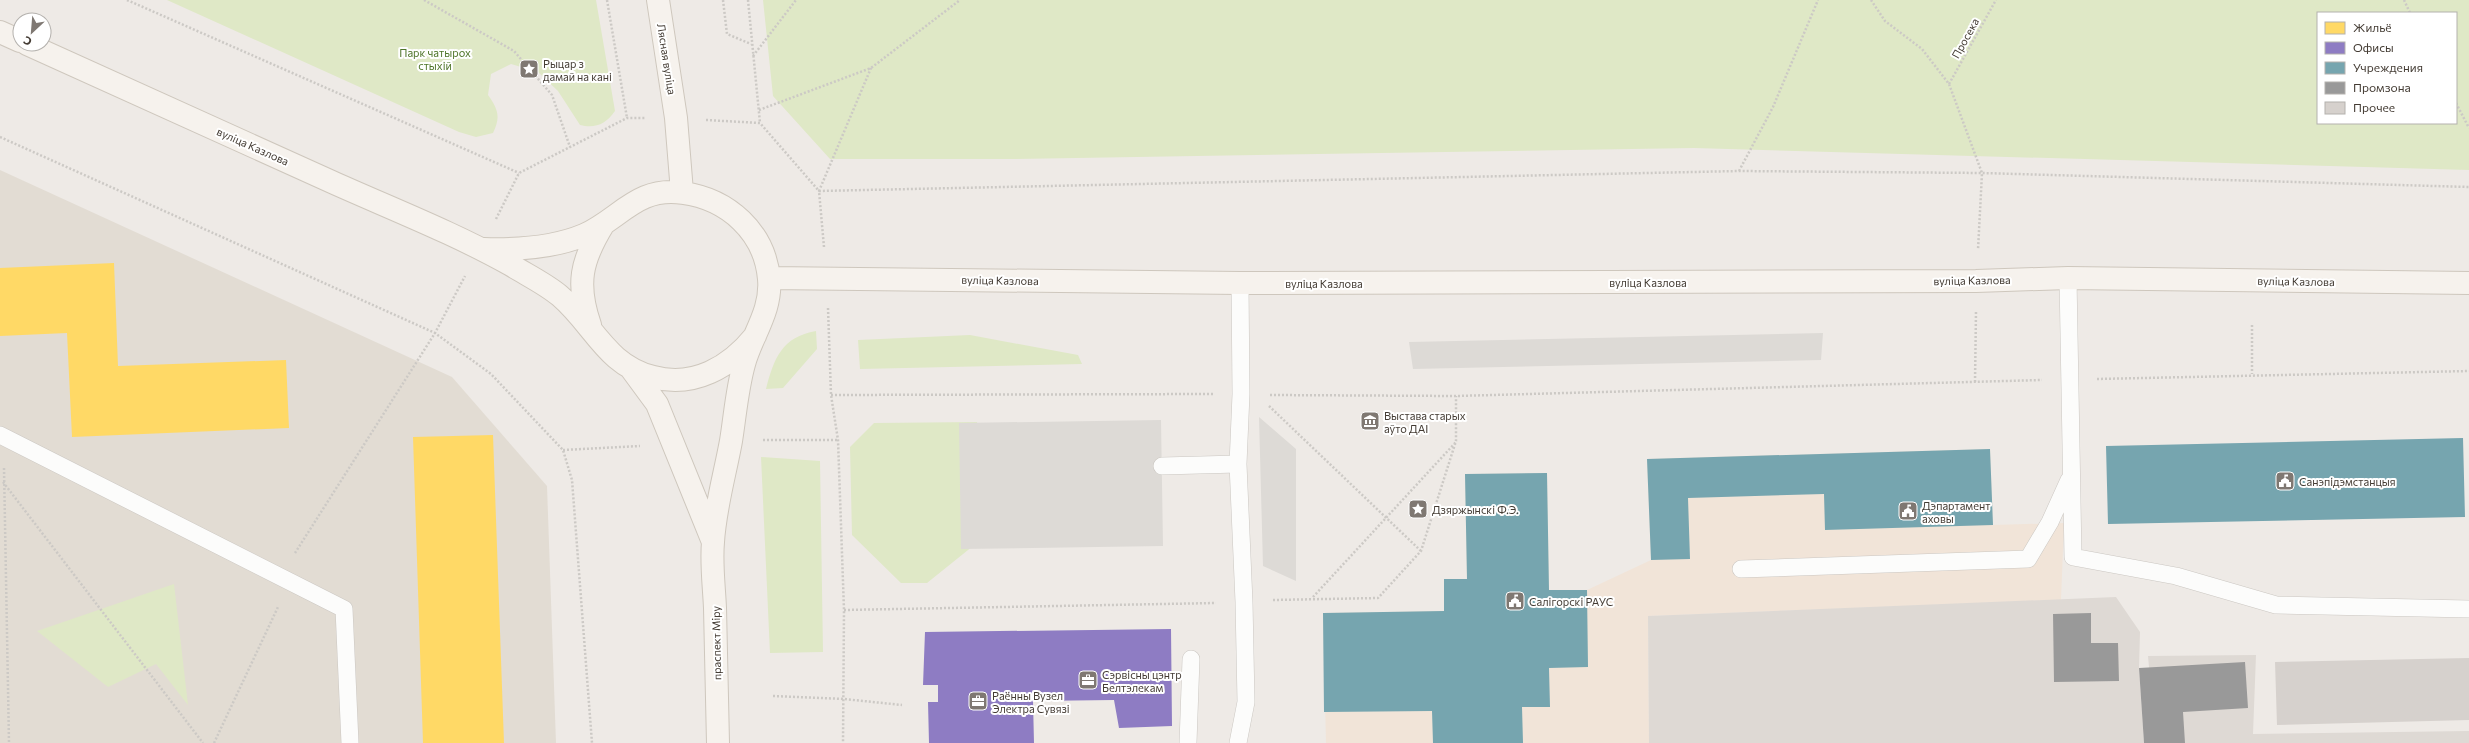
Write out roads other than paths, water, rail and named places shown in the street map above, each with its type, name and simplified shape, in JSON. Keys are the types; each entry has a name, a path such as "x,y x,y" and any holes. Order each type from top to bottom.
{"main road":[{"name":"Лясная вуліца","path":"658,0 676,118 682,192"},
{"path":"0,32 12,37"},
{"name":"вуліца Казлова","path":"44,52 480,249 551,289 590,328"},
{"path":"713,542 744,365 755,336 764,318 769,298 769,278 763,252 750,229 736,215 707,198 682,192 660,193 638,199 619,210 603,225 589,248 582,275 582,302 590,328 601,345 616,359 632,370 654,378 677,380 700,377 722,368 740,354 755,336"},
{"path":"480,249 530,248 561,243 603,225"},
{"name":"вуліца Казлова","path":"769,278 1240,283 1976,281 2068,278 2469,283"},
{"path":"632,370 657,404 713,542"},
{"name":"праспект Міру","path":"713,542 718,743"}],"lane":[{"path":"2068,278 2073,556 2176,576 2276,605 2469,609"},
{"path":"1238,743 1246,702 1244,602 1238,464 1249,394 1240,283"},
{"path":"3,436 344,609 350,743"},
{"path":"1162,466 1238,464"},
{"path":"1741,569 2028,559 2050,522 2071,476"},
{"path":"1188,743 1191,659"}],"place":[{"name":"Рыцар з дамай на кані","path":"529,69"},
{"name":"Выстава старых аўто ДАІ","path":"1370,421"},
{"name":"Санэпідэмстанцыя","path":"2285,481"},
{"name":"Дзяржынскі Ф.Э.","path":"1418,509"},
{"name":"Дэпартамент аховы","path":"1908,511"},
{"name":"Салігорскі РАУС","path":"1515,601"},
{"name":"Сэрвісны цэнтр Белтэлекам","path":"1088,680"},
{"name":"Раённы Вузел Электра Сувязі","path":"978,701"}],"park label":[{"name":"Парк чатырох стыхій","path":"435,58"}]}
